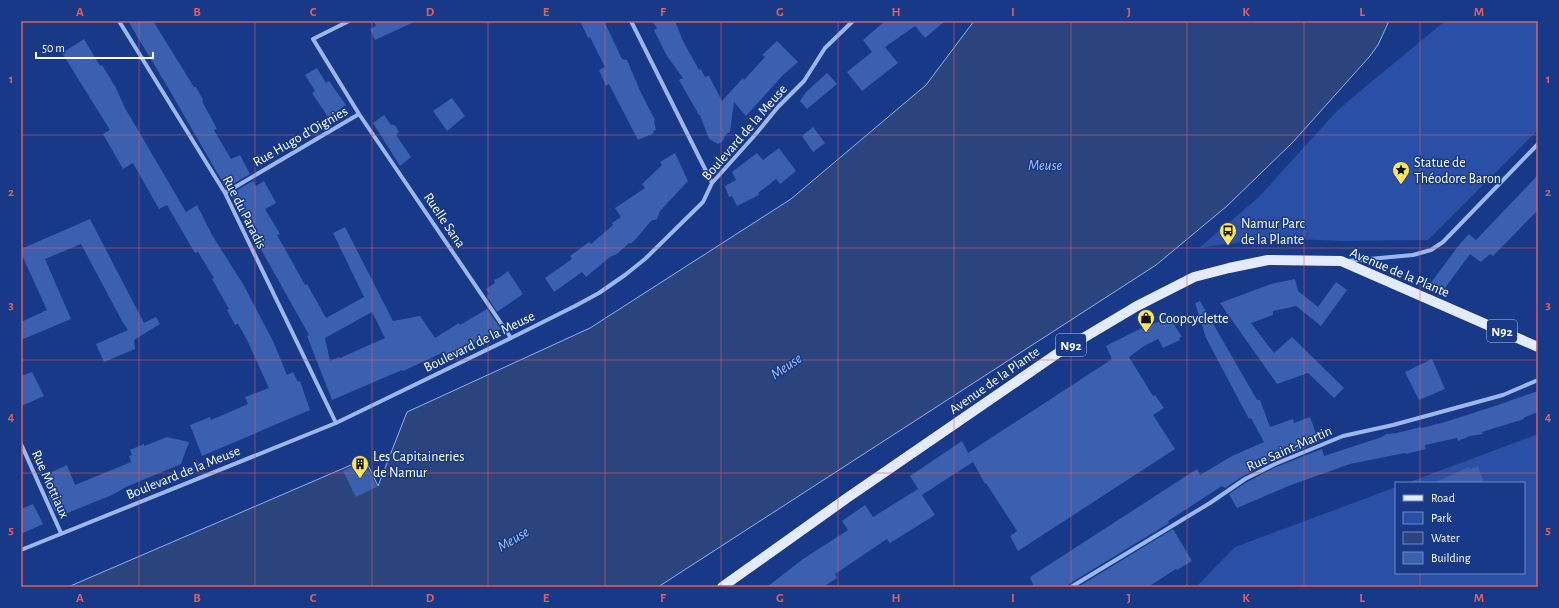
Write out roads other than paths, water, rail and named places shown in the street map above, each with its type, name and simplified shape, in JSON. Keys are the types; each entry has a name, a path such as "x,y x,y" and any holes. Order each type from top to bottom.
{"main road":[{"name":"Avenue de la Plante","path":"722,587 847,498 1058,353 1144,303 1194,277 1268,260 1341,261 1538,347"}],"street":[{"name":"Rue du Paradis","path":"119,21 224,193 336,422"},
{"name":"Rue Hugo d'Oignies","path":"224,193 359,114 313,39 349,21"},
{"path":"631,21 712,183"},
{"name":"Boulevard de la Meuse","path":"21,550 336,422 575,306 625,275 645,259 703,202 712,183 778,107 804,81 825,48 853,21"},
{"name":"Ruelle Sana","path":"359,114 511,338"},
{"path":"1341,261 1413,255 1431,250 1443,242 1538,144"},
{"name":"Rue Saint-Martin","path":"1071,587 1245,480 1275,464 1343,436 1503,395 1538,380"},
{"name":"Rue Mottiaux","path":"21,444 61,533"}],"water":[{"name":"Meuse","path":"974,21 1389,21 1378,45 1370,56 1293,142 1227,206 1156,265 658,587 68,587 365,459 378,486 407,412 590,328 791,199 926,85"}],"place":[{"name":"Statue de Théodore Baron","path":"1401,185"},
{"name":"Namur Parc de la Plante","path":"1228,246"},
{"name":"Coopcyclette","path":"1146,333"},
{"name":"Les Capitaineries de Namur","path":"360,479"}]}
